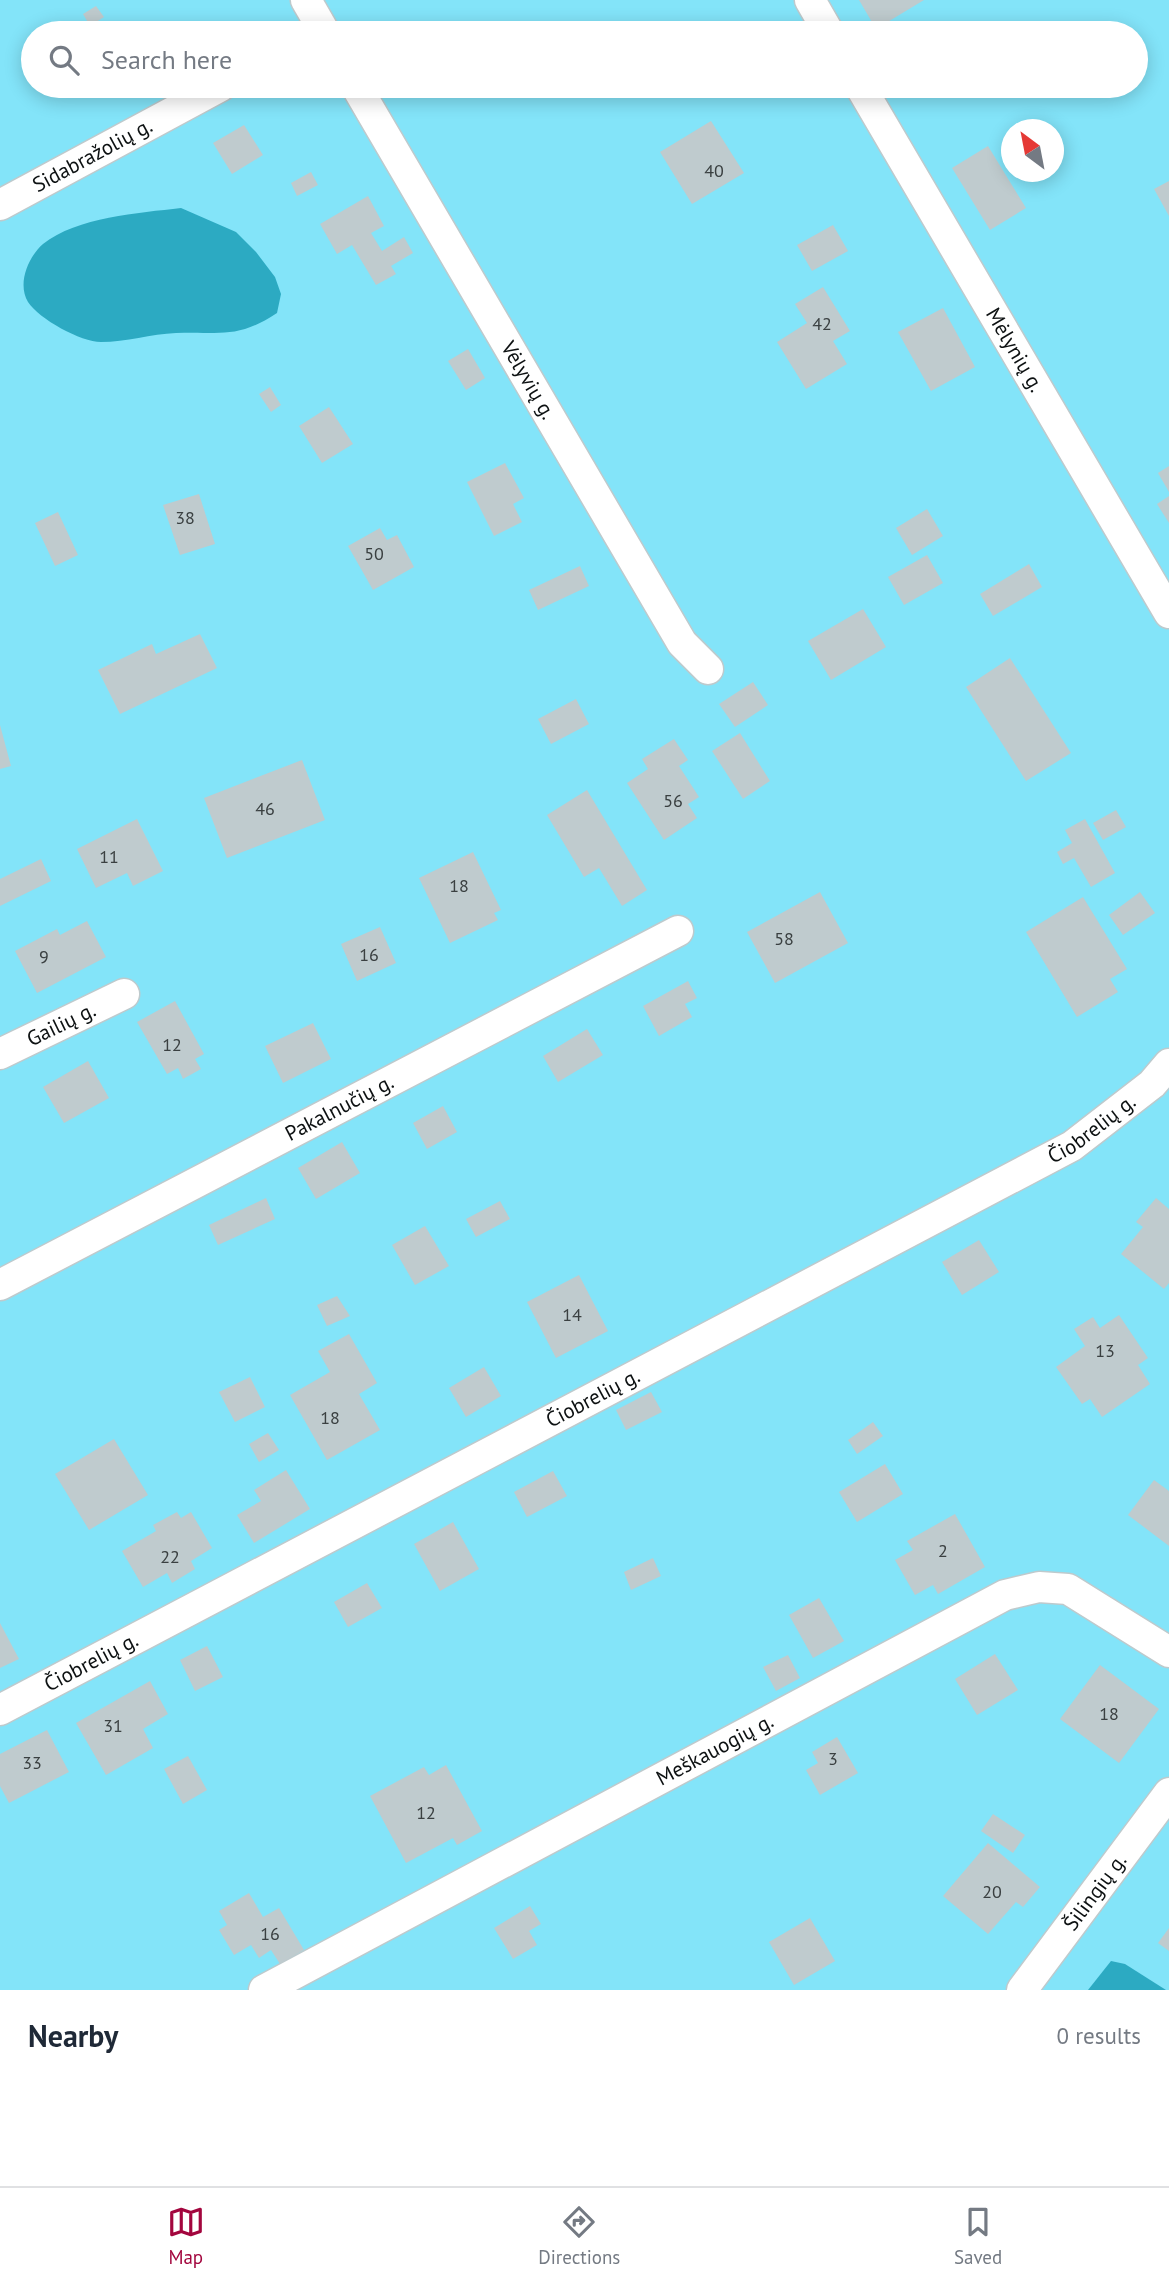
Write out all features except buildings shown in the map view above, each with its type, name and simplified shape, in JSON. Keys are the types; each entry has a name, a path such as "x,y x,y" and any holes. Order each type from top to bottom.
{"street":[{"path":"306,0 316,21"},
{"path":"810,0 823,21"},
{"name":"Sidabražolių g.","path":"0,205 199,98"},
{"name":"Vėlyvių g.","path":"363,98 682,643 708,669"},
{"name":"Mėlynių g.","path":"867,98 1169,613"},
{"name":"Pakalnučių g.","path":"0,1285 678,931"},
{"name":"Gailių g.","path":"0,1054 124,994"},
{"name":"Čiobrelių g.","path":"0,1710 1072,1146 1152,1084 1169,1064"},
{"name":"Meškauogių g.","path":"264,1990 1005,1595 1038,1587 1068,1589 1169,1653"},
{"name":"Šilingių g.","path":"1022,1990 1169,1793"}],"shaded area":[{"path":"0,0 1169,0 1169,1990 0,1990"},
{"path":"181,208 236,232 256,252 275,277 281,294 277,313 263,322 239,331 167,334 101,342 83,338 61,328 33,309 28,302 24,279 29,263 43,244 57,235 109,218"},
{"path":"1111,1961 1125,1964 1166,1990 1088,1990"}]}
